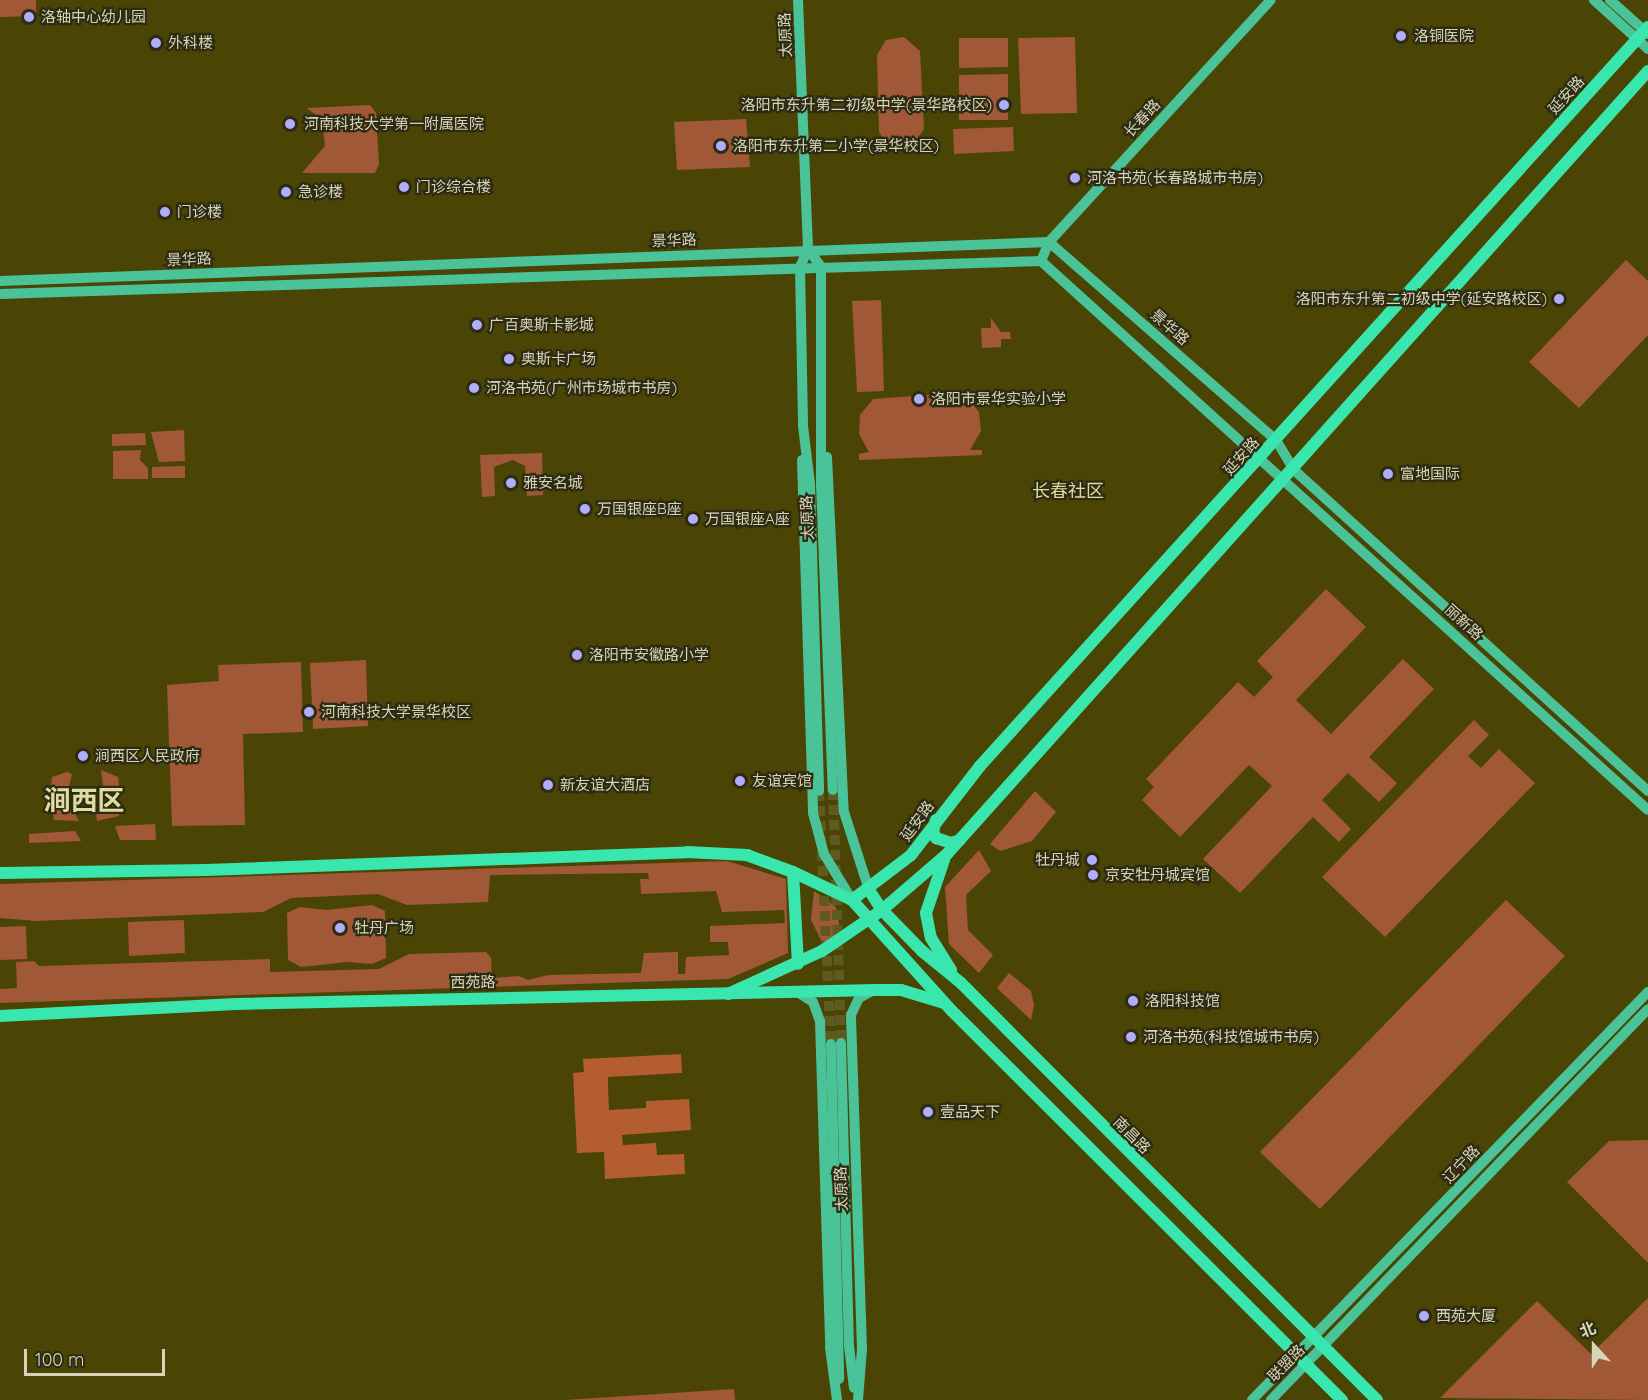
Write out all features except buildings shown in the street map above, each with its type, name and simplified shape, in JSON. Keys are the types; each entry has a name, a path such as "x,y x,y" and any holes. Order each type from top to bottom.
{"main road":[{"name":"太原路","path":"798,0 808,249 800,267 803,426 810,484 819,791"},
{"name":"长春路","path":"1041,261 1049,242 1271,0"},
{"path":"1594,0 1644,33"},
{"path":"1610,0 1644,33 1648,49"},
{"name":"延安路","path":"852,900 869,890 911,855 936,819 1644,33"},
{"path":"728,994 798,964 870,919 947,854 1285,481 1648,71"},
{"name":"景华路","path":"0,281 808,249 1049,242 1276,440"},
{"path":"808,249 821,267"},
{"name":"景华路","path":"0,294 1041,261"},
{"path":"1041,261 1259,458"},
{"name":"太原路","path":"821,267 824,424 821,484 833,790"},
{"path":"824,424 830,482 844,812 869,890"},
{"path":"803,426 801,485 813,813 824,854 852,900 948,1007 1295,1357 1342,1400"},
{"name":"丽新路","path":"1276,440 1294,470 1648,790"},
{"name":"丽新路","path":"1259,458 1648,810"},
{"path":"936,819 933,832 936,838 951,843 960,840"},
{"path":"0,873 206,870 687,852 747,855 793,872 852,900"},
{"path":"947,854 929,894 926,913 931,938 961,983"},
{"path":"793,872 798,964"},
{"name":"南昌路","path":"869,890 882,910 961,983 1312,1338 1377,1400"},
{"path":"948,1007 944,991 949,985 970,993"},
{"name":"太原路","path":"857,1400 862,1349 851,1015 860,998 876,990"},
{"name":"西苑路","path":"0,1016 236,1004 876,990 901,990 948,1007"},
{"name":"太原路","path":"796,991 813,1002 820,1021 830,1347 838,1400"},
{"name":"辽宁路","path":"1295,1357 1648,992"},
{"name":"辽宁路","path":"1323,1348 1648,1009"},
{"name":"太原路","path":"838,1400 836,1043 849,1346 857,1400"},
{"name":"联盟路","path":"1271,1400 1323,1348"},
{"name":"联盟路","path":"1252,1400 1295,1357"}],"shaded area":[{"path":"0,0 36,0 36,16 0,17"},
{"path":"904,37 920,51 924,129 913,144 899,149 885,142 879,132 877,55 886,40"},
{"path":"1075,37 1077,113 1021,114 1018,38"},
{"path":"959,38 1008,38 1008,67 959,68"},
{"path":"1008,74 1008,120 959,120 959,75"},
{"path":"370,105 376,113 379,164 375,173 302,173 325,146 322,120 307,108"},
{"path":"746,119 750,167 677,170 674,122"},
{"path":"1013,127 1014,151 954,154 953,129"},
{"path":"1626,260 1648,281 1648,335 1579,408 1529,362"},
{"path":"881,300 884,391 857,392 852,301"},
{"path":"991,318 1001,332 1010,332 1011,339 1001,339 1001,347 982,348 981,328 991,328"},
{"path":"956,393 967,398 979,412 981,431 970,450 982,450 982,455 859,460 859,454 869,452 859,434 860,415 873,399"},
{"path":"184,430 185,461 159,462 151,432"},
{"path":"145,433 146,445 112,446 112,434"},
{"path":"141,450 140,460 148,468 148,479 113,479 113,451"},
{"path":"542,453 543,495 527,496 525,466 513,460 494,467 495,496 482,497 480,455"},
{"path":"185,466 185,478 152,478 152,467"},
{"path":"1326,589 1366,627 1296,700 1331,734 1403,659 1434,689 1369,757 1397,783 1379,802 1348,773 1322,800 1351,829 1339,842 1313,817 1240,893 1203,859 1272,786 1249,765 1180,837 1142,800 1154,787 1146,779 1238,682 1254,697 1273,677 1257,661"},
{"path":"366,660 368,726 313,729 310,663"},
{"path":"301,662 303,732 243,734 245,825 172,826 167,685 219,681 218,665"},
{"path":"1474,720 1489,735 1468,756 1481,768 1499,749 1535,783 1385,937 1322,877"},
{"path":"101,770 118,777 120,793 104,793"},
{"path":"67,772 72,774 67,795 50,796 52,777"},
{"path":"1035,791 1056,812 1032,841 1000,851 990,844"},
{"path":"119,800 119,816 97,821 96,813 103,801"},
{"path":"68,801 79,821 54,820 51,803"},
{"path":"155,824 156,840 120,840 115,826"},
{"path":"75,831 81,841 29,843 29,834"},
{"path":"979,850 991,871 966,895 968,930 993,955 979,973 949,944 945,887"},
{"name":"牡丹广场","path":"727,861 786,879 788,953 728,979 0,1003 0,989 17,988 16,962 34,961 39,966 270,959 270,972 379,969 409,954 486,952 491,958 492,978 519,976 528,980 548,975 641,973 644,953 678,952 678,974 685,974 686,957 729,955 728,942 710,942 710,926 785,923 784,910 722,912 716,891 641,894 640,879 649,879 648,873 490,875 488,902 407,905 378,894 291,898 263,912 36,921 0,918 0,884"},
{"path":"814,891 836,907 839,924 835,936 823,944 811,920"},
{"path":"1506,900 1565,956 1320,1209 1260,1152"},
{"name":"牡丹广场","path":"372,905 385,911 386,958 372,964 347,962 301,967 288,960 287,913 300,907 326,910"},
{"path":"184,920 185,953 129,956 128,922"},
{"path":"26,926 27,959 0,960 0,927"},
{"path":"1009,973 1031,991 1034,1005 1031,1020 997,988"},
{"path":"681,1054 682,1073 608,1077 608,1085 609,1110 646,1108 646,1101 689,1099 691,1130 622,1135 623,1145 656,1143 657,1155 684,1154 685,1174 605,1179 604,1152 577,1153 573,1073 584,1072 583,1059"},
{"path":"1648,1140 1648,1263 1567,1182 1609,1141"},
{"path":"1648,1298 1648,1400 1440,1398 1537,1301 1591,1354"},
{"path":"734,1389 735,1400 565,1400"}],"tunnel":[{"path":"833,790 841,1043"},
{"path":"819,791 831,1044"}],"place":[{"name":"洛轴中心幼儿园","path":"29,17"},
{"name":"洛铜医院","path":"1401,36"},
{"name":"外科楼","path":"156,43"},
{"name":"洛阳市东升第二初级中学(景华路校区)","path":"1004,105"},
{"name":"河南科技大学第一附属医院","path":"290,124"},
{"name":"洛阳市东升第二小学(景华校区)","path":"721,146"},
{"name":"河洛书苑(长春路城市书房)","path":"1075,178"},
{"name":"门诊综合楼","path":"404,187"},
{"name":"急诊楼","path":"286,192"},
{"name":"门诊楼","path":"165,212"},
{"name":"洛阳市东升第二初级中学(延安路校区)","path":"1559,299"},
{"name":"广百奥斯卡影城","path":"477,325"},
{"name":"奥斯卡广场","path":"509,359"},
{"name":"河洛书苑(广州市场城市书房)","path":"474,388"},
{"name":"洛阳市景华实验小学","path":"919,399"},
{"name":"富地国际","path":"1388,474"},
{"name":"雅安名城","path":"511,483"},
{"name":"万国银座B座","path":"585,509"},
{"name":"万国银座A座","path":"693,519"},
{"name":"洛阳市安徽路小学","path":"577,655"},
{"name":"河南科技大学景华校区","path":"309,712"},
{"name":"涧西区人民政府","path":"83,756"},
{"name":"友谊宾馆","path":"740,781"},
{"name":"新友谊大酒店","path":"548,785"},
{"name":"牡丹城","path":"1092,860"},
{"name":"京安牡丹城宾馆","path":"1093,875"},
{"name":"牡丹广场","path":"340,928"},
{"name":"洛阳科技馆","path":"1133,1001"},
{"name":"河洛书苑(科技馆城市书房)","path":"1131,1037"},
{"name":"壹品天下","path":"928,1112"},
{"name":"西苑大厦","path":"1424,1316"}],"district":[{"name":"长春社区","path":"1068,491"},
{"name":"涧西区","path":"84,801"}]}
